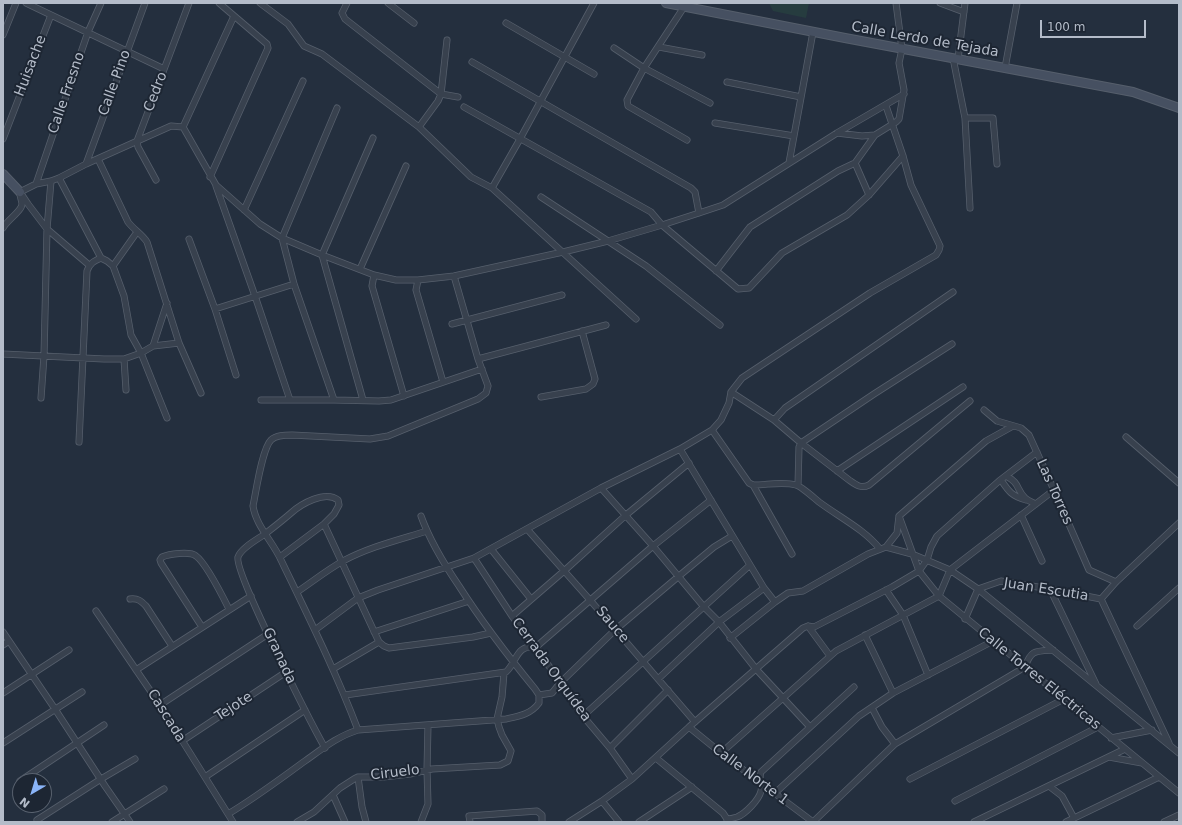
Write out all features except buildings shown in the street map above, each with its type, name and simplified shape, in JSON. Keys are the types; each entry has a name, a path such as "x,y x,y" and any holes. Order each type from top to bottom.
{"main road":[{"name":"Calle Lerdo de Tejada","path":"666,3 1133,92 1179,108"},
{"path":"3,174 20,192"}],"street":[{"path":"3,35 16,3"},
{"path":"26,3 164,69"},
{"name":"Calle Fresno","path":"36,184 88,32 101,3"},
{"name":"Calle Pino","path":"86,164 144,3"},
{"name":"Cedro","path":"137,140 189,3"},
{"path":"210,177 268,48 267,44 219,3"},
{"path":"260,3 288,24 304,46 322,54 419,127 471,177 492,188 636,319"},
{"path":"347,3 342,13 345,19 441,94 458,97"},
{"path":"388,3 414,23"},
{"path":"492,188 594,3"},
{"path":"716,271 750,227 838,171 855,163 875,135 896,122 900,116 904,90 899,63 902,49 896,3"},
{"path":"940,3 964,12"},
{"path":"965,3 955,58 965,118 970,208"},
{"path":"1004,68 1017,3"},
{"path":"684,7 644,68 627,100 628,106 687,140"},
{"name":"Huisache","path":"3,139 51,14"},
{"path":"183,127 234,16"},
{"path":"506,23 594,74"},
{"path":"789,163 813,32"},
{"path":"419,127 438,101 441,94 447,40"},
{"path":"658,47 702,55"},
{"path":"614,48 644,68 710,103"},
{"path":"472,62 691,188 695,192 699,213"},
{"path":"244,210 303,81"},
{"path":"727,82 801,97"},
{"path":"183,127 210,177 216,185 260,224 282,238 374,275 396,280 418,280 454,276 564,252 662,225 723,204 837,133 886,106 904,94"},
{"path":"316,630 358,598 474,558 601,488 680,449 712,430 721,420 729,403 731,392 742,378 870,293 936,255 940,246 912,185 886,106"},
{"path":"464,107 651,212 662,225 738,288 749,288 782,253 847,215 868,195 903,156"},
{"path":"334,400 294,284 282,238 337,108"},
{"path":"965,118 993,118 997,164"},
{"path":"715,123 794,136"},
{"path":"20,192 36,184 60,178 137,140 171,126 183,127"},
{"path":"837,133 862,136 875,135"},
{"path":"364,400 322,255 374,138"},
{"path":"137,140 138,146 156,180"},
{"path":"98,159 128,222 133,229 144,236 147,242 179,342 201,393"},
{"path":"855,163 868,195"},
{"path":"360,269 406,166"},
{"path":"60,178 101,258 113,266 124,296 130,335 141,353 167,418"},
{"path":"41,398 44,356 47,229 51,181"},
{"path":"216,185 290,400"},
{"path":"3,228 7,221 19,211 22,206 20,192"},
{"path":"20,192 47,229 89,265"},
{"path":"540,197 646,266 720,325"},
{"path":"113,266 137,232"},
{"path":"189,239 215,309 236,375"},
{"path":"80,442 87,271 89,265 94,260 101,258"},
{"path":"374,275 372,286 404,396"},
{"path":"358,730 345,695 316,630 280,557 254,513 253,506 262,458 272,438 287,434 370,439 388,436 478,399 486,394 488,386 478,359 454,276"},
{"path":"418,280 416,290 443,382"},
{"path":"215,309 294,284"},
{"path":"774,420 785,408 953,292"},
{"path":"452,324 466,319 562,295"},
{"path":"153,346 167,303"},
{"path":"478,359 606,324"},
{"path":"541,397 586,388 593,384 595,379 582,331"},
{"path":"3,354 124,359 141,353 153,346 179,342"},
{"path":"798,485 801,443 952,344"},
{"path":"124,359 126,390"},
{"path":"261,400 391,400 482,369"},
{"path":"837,471 963,387"},
{"path":"731,392 774,420 857,486 865,487 870,485 970,402"},
{"name":"Las Torres","path":"984,410 997,421 1021,428 1029,435 1089,570 1116,582"},
{"path":"730,638 788,593 803,591 868,554 886,546 897,533 899,516 986,441 1013,426"},
{"path":"712,430 744,477 753,486 792,554"},
{"path":"1126,437 1179,483"},
{"path":"680,449 764,588 775,602"},
{"path":"569,822 602,801 632,779 689,727 803,628 808,626 814,627 886,590 919,571 927,560 931,547 937,536 1001,480 1037,452"},
{"path":"512,616 626,515 689,463"},
{"path":"1006,476 1016,482 1024,497 1028,501"},
{"path":"1001,480 1007,490 1014,496 1036,504"},
{"path":"753,486 786,483 798,485 875,542 880,549"},
{"path":"601,488 654,546 704,607 719,622 730,638 756,669 810,727"},
{"path":"721,753 836,651 939,596 950,570 1054,490"},
{"path":"266,534 300,506 318,498 329,497 338,500 339,505 334,514 324,524 280,557"},
{"path":"345,695 504,673 509,670 518,654 530,646 536,647 654,546 711,500"},
{"path":"1022,515 1042,561"},
{"path":"228,814 245,804 342,736 358,730 497,720 518,717 530,712 539,703 539,695 535,689 491,633 446,567 427,531 422,516"},
{"name":"Calle Torres Eléctricas","path":"899,516 919,571 939,596 965,619 1179,793"},
{"name":"Juan Escutia","path":"978,589 1001,581 1102,599 1116,582 1179,523"},
{"path":"324,524 374,632 379,642 384,646 389,648 473,637 491,633"},
{"name":"Sauce","path":"527,529 695,722"},
{"path":"297,592 341,562 359,553 427,531"},
{"name":"Granada","path":"266,534 241,552 238,557 238,562 268,634 304,710 325,748"},
{"path":"539,695 552,693 560,683 615,630 714,547 732,536"},
{"path":"886,546 912,554 950,570 978,589 1179,753"},
{"path":"491,549 531,599"},
{"path":"202,627 161,563 160,560 162,557 188,553 196,556 204,565 229,609"},
{"name":"Cerrada Orquídea","path":"474,558 512,616 536,647 582,716 610,748 632,779"},
{"path":"582,716 750,565"},
{"path":"658,679 719,622 764,588"},
{"path":"1136,626 1179,588"},
{"path":"965,619 978,589"},
{"path":"1050,589 1097,686"},
{"path":"886,590 903,615 928,675"},
{"path":"136,670 251,596"},
{"path":"130,599 137,599 146,606 172,646"},
{"path":"1102,599 1170,745"},
{"path":"374,632 469,601"},
{"name":"Cascada","path":"96,611 160,705 234,822"},
{"path":"808,626 830,656"},
{"path":"3,632 130,822"},
{"path":"160,705 268,634"},
{"path":"865,635 894,693"},
{"path":"3,645 9,641"},
{"path":"775,793 859,716 894,693 993,641"},
{"path":"333,669 379,642"},
{"path":"3,693 70,650"},
{"path":"813,822 895,744 1025,667 1029,656 1037,651 1053,650"},
{"name":"Tejote","path":"182,741 286,672"},
{"path":"497,720 502,697 504,673"},
{"path":"656,758 723,813 727,821 737,817 752,806 759,797 761,791 761,772 854,687"},
{"path":"610,748 668,690"},
{"path":"3,743 82,692"},
{"path":"910,779 1064,699"},
{"path":"872,708 882,727 895,744"},
{"path":"205,777 304,710"},
{"name":"Ciruelo","path":"297,822 314,812 350,780 358,777 383,777 410,774 427,770 497,766 503,764 508,761 511,751 502,735 497,720"},
{"path":"32,773 104,725"},
{"path":"421,822 428,804 428,725"},
{"name":"Calle Norte 1","path":"689,727 813,822"},
{"path":"954,801 1098,727"},
{"path":"1111,738 1152,730"},
{"path":"974,822 1125,749"},
{"path":"1109,757 1143,763"},
{"path":"37,820 101,778 135,759"},
{"path":"358,777 362,807 366,822"},
{"path":"1066,822 1159,777"},
{"path":"639,822 692,786"},
{"path":"1049,786 1062,796 1074,818"},
{"path":"112,822 164,789"},
{"path":"333,795 345,822"},
{"path":"602,801 618,822"},
{"path":"470,822 469,816 537,811 542,815 542,822"},
{"path":"1164,822 1179,815"}],"green space":[{"path":"769,3 809,3 806,18 773,11"}]}
